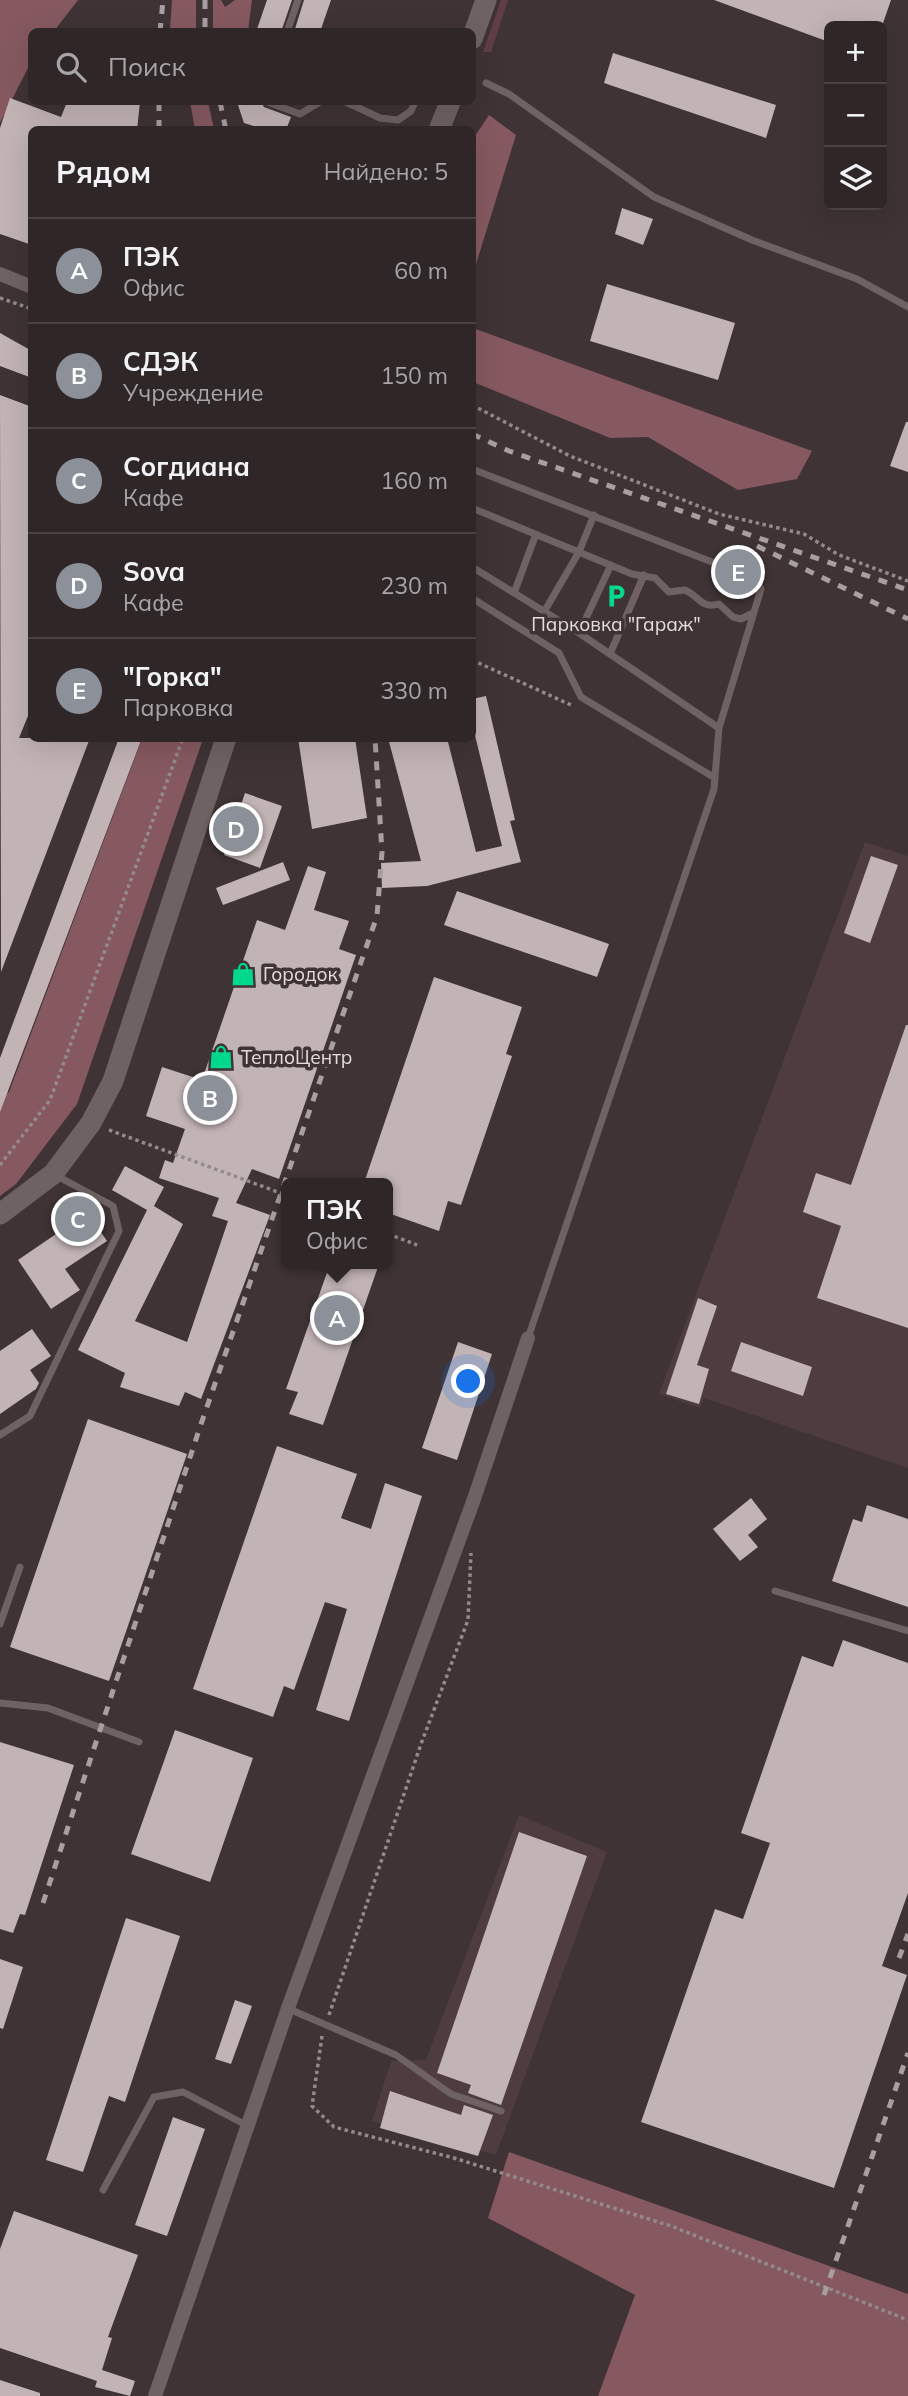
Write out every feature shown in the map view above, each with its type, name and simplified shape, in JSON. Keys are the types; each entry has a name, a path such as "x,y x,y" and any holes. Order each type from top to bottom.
{"street":[{"path":"476,28 486,0"},
{"path":"441,126 449,105"},
{"path":"0,274 28,285"},
{"path":"0,1214 53,1174 91,1123 113,1081 225,742"},
{"path":"155,2396 288,2008 474,1499 528,1338"}],"lane":[{"path":"288,28 298,0"},
{"path":"486,83 509,94 654,197 752,240 857,279 908,307"},
{"path":"275,105 300,114 315,105"},
{"path":"352,105 380,118 398,120 411,111 414,105"},
{"path":"476,471 756,579 761,589 751,614 719,728 715,778 528,1338"},
{"path":"476,510 611,565 655,578 669,592 685,590 708,607 719,604 733,617 741,619 751,614"},
{"path":"544,612 579,552 594,515"},
{"path":"513,593 536,534"},
{"path":"579,633 611,565"},
{"path":"476,570 579,633 719,728"},
{"path":"610,654 644,575"},
{"path":"476,601 559,653 581,697 715,778"},
{"path":"0,1435 30,1416 119,1231 113,1206 53,1174"},
{"path":"0,1624 20,1567"},
{"path":"775,1591 908,1631"},
{"path":"0,1703 48,1709 139,1742"},
{"path":"288,2008 396,2055 451,2094 501,2111"},
{"path":"103,2190 154,2097 183,2092 248,2126"}],"path":[{"path":"0,298 28,308"},
{"path":"476,407 570,456 719,514 804,534 839,555 908,581"},
{"path":"0,1165 50,1100 182,742"},
{"path":"91,1123 281,1193"},
{"path":"393,1236 417,1245"},
{"path":"472,1539 468,1620 421,1744 318,2048 312,2106 334,2127 454,2158 671,2226 908,2320"}],"shaded area":[{"path":"0,0 78,0 56,28 28,28 28,68 0,123"},
{"path":"172,0 196,0 196,28 170,28"},
{"path":"213,0 221,0 225,7 235,0 252,0 248,28 213,28"},
{"path":"501,0 508,0 491,52 483,52"},
{"path":"191,105 209,105 213,126 194,126"},
{"path":"489,115 516,135 476,264 476,134"},
{"path":"476,329 812,451 797,479 738,490 648,437 610,438 476,383"},
{"path":"141,742 202,742 77,1104 16,1184 0,1196 0,1099 9,1092"},
{"path":"865,842 908,856 908,1468 704,1398 700,1408 659,1394"},
{"path":"519,1815 607,1852 496,2155 372,2121 391,2061 426,2060"},
{"path":"509,2152 908,2294 908,2396 598,2396 635,2295 488,2218"}],"building":[{"path":"267,0 292,0 282,28 257,28"},
{"path":"304,0 331,0 321,28 295,28"},
{"path":"714,0 891,0 884,21 824,21 824,40"},
{"path":"613,53 776,105 766,138 604,83"},
{"path":"10,98 61,117 66,105 140,105 137,126 28,126 28,244 0,234 0,128"},
{"path":"238,105 263,105 291,117 288,126 253,126 244,123"},
{"path":"622,208 653,219 643,245 615,234"},
{"path":"607,284 735,323 718,380 590,341"},
{"path":"0,333 28,349 28,376 0,366"},
{"path":"0,395 28,406 28,716 19,738 28,738 28,742 88,742 1,972"},
{"path":"908,422 908,472 890,466"},
{"path":"486,696 515,820 510,821 521,862 427,886 382,888 381,863 421,861 389,742 448,742 476,852 502,846 476,739 476,698"},
{"path":"118,742 140,742 0,1112 0,1058"},
{"path":"299,742 356,742 367,818 312,829"},
{"path":"245,793 282,806 260,868 224,855"},
{"path":"871,856 898,865 870,943 844,933"},
{"path":"283,862 290,880 223,905 216,888"},
{"path":"308,866 326,872 314,910 349,921 339,949 356,955 279,1179 252,1169 236,1203 270,1215 201,1399 185,1392 179,1406 120,1387 125,1373 78,1350 147,1210 112,1190 125,1166 164,1187 154,1206 183,1224 135,1321 187,1342 228,1221 212,1216 219,1198 159,1178 165,1160 173,1163 185,1129 146,1116 162,1067 202,1080 257,920 285,930"},
{"path":"457,891 609,944 597,977 444,925"},
{"path":"434,977 522,1007 506,1054 512,1056 461,1205 448,1201 439,1231 393,1215 393,1178 366,1178"},
{"path":"906,1025 908,1328 817,1298 841,1226 803,1212 816,1173 851,1185"},
{"path":"97,1206 105,1218 96,1225 107,1241 65,1269 80,1290 51,1309 18,1260"},
{"path":"328,1269 377,1269 323,1425 289,1414 298,1392 286,1389"},
{"path":"698,1298 717,1306 697,1365 709,1369 699,1404 666,1394"},
{"path":"32,1329 51,1356 30,1370 39,1383 36,1389 0,1414 0,1351"},
{"path":"458,1342 492,1354 457,1460 422,1448"},
{"path":"741,1342 812,1367 803,1396 731,1371"},
{"path":"88,1419 187,1454 109,1681 10,1647"},
{"path":"277,1446 357,1474 341,1518 371,1529 385,1483 422,1496 349,1721 316,1710 347,1609 325,1602 294,1690 284,1686 273,1717 193,1689"},
{"path":"751,1498 767,1519 748,1535 758,1547 740,1561 713,1529"},
{"path":"867,1505 908,1519 908,1607 832,1581 853,1519 862,1522"},
{"path":"843,1640 908,1663 908,1893 882,1966 907,1975 834,2188 641,2122 715,1909 743,1919 770,1843 741,1833 802,1656 833,1667"},
{"path":"175,1730 253,1758 210,1882 131,1854"},
{"path":"0,1742 74,1765 25,1915 20,1914 13,1933 0,1929"},
{"path":"519,1832 587,1856 501,2105 468,2093 471,2085 437,2073"},
{"path":"126,1918 180,1936 125,2102 109,2096 83,2172 46,2160"},
{"path":"0,1959 23,1967 3,2029 0,2028"},
{"path":"235,2000 252,2006 231,2064 215,2059"},
{"path":"390,2091 461,2115 464,2105 493,2115 478,2156 380,2128"},
{"path":"173,2117 205,2129 167,2236 135,2225"},
{"path":"14,2211 138,2255 108,2337 112,2338 102,2370 135,2381 130,2396 95,2387 97,2381 0,2348 0,2249"},
{"path":"0,2380 40,2393 40,2396 0,2396"}],"railway":[{"path":"160,28 163,0"},
{"path":"205,0 205,28"},
{"path":"159,105 159,126"},
{"path":"221,105 225,126"},
{"path":"476,436 509,451 908,590"},
{"path":"757,546 908,619"},
{"path":"286,1178 377,916 382,852 375,742"},
{"path":"43,1903 200,1427 281,1193"},
{"path":"899,1958 908,1934"},
{"path":"824,2295 908,2053"}],"place":[{"name":"\"Горка\"","path":"738,572"},
{"name":"Парковка \"Гараж\"","path":"616,596"},
{"name":"Sova","path":"236,829"},
{"name":"Городок","path":"243,974"},
{"name":"ТеплоЦентр","path":"221,1057"},
{"name":"СДЭК","path":"210,1098"},
{"name":"Согдиана","path":"78,1219"},
{"name":"ПЭК","path":"337,1318"}]}
